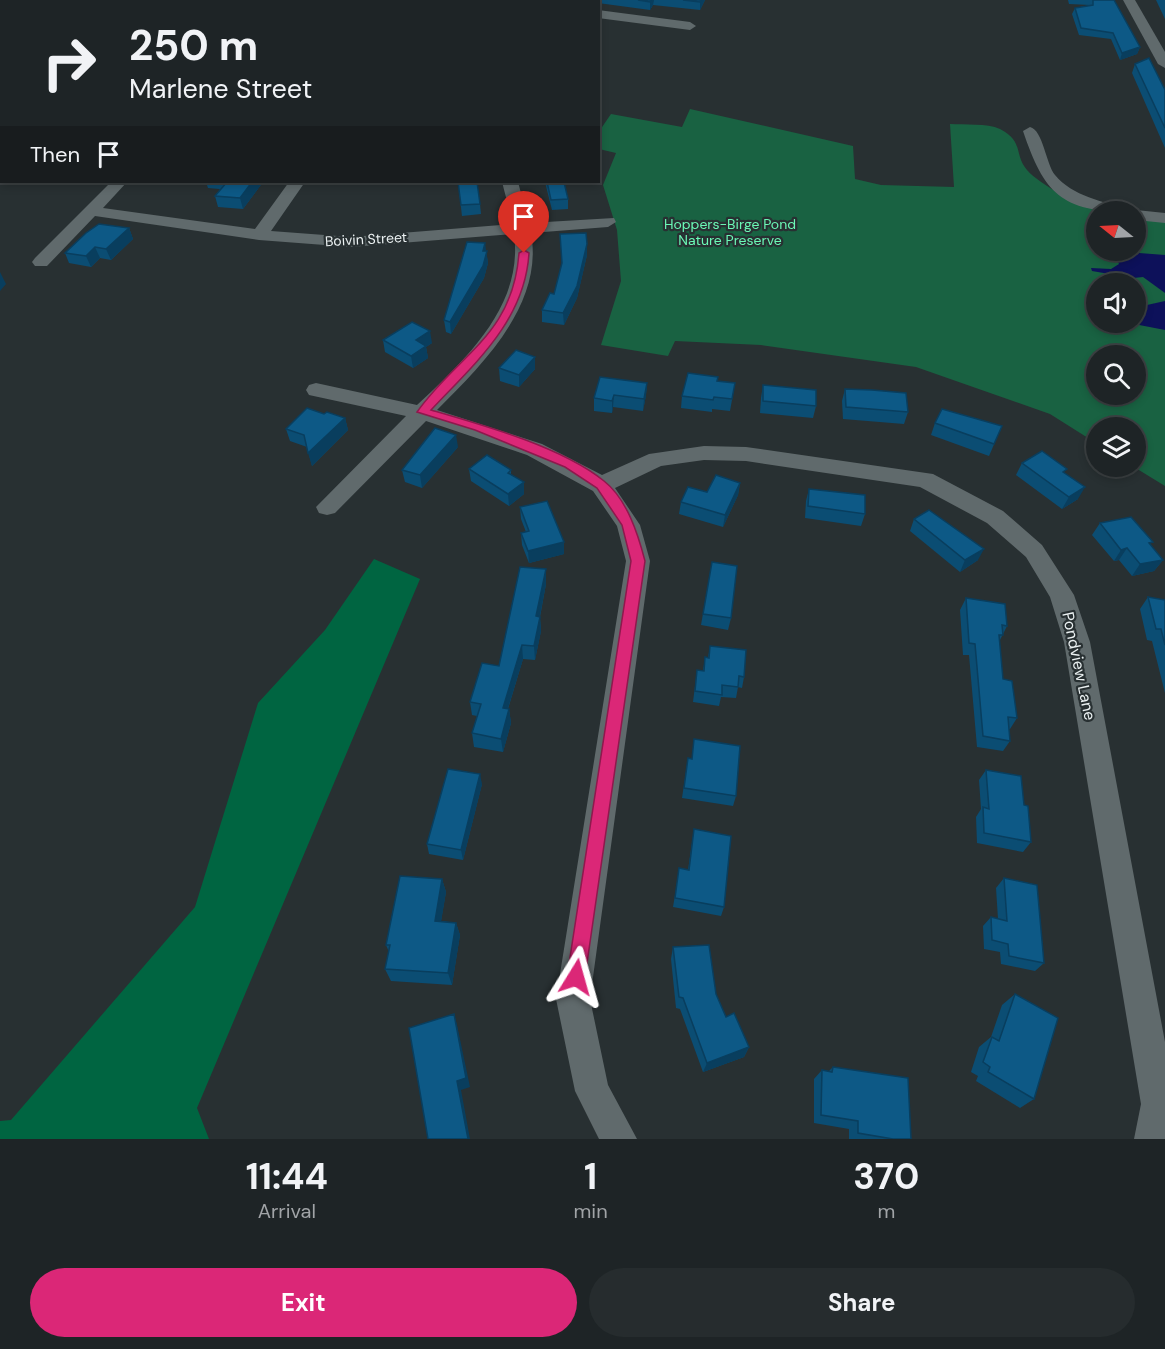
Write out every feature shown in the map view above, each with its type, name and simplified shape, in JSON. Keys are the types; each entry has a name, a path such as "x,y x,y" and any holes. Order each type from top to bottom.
{"street":[{"path":"1129,0 1165,64"},
{"path":"600,14 690,26"},
{"path":"1030,131 1041,165 1051,180 1078,197 1090,201"},
{"path":"41,262 117,183"},
{"path":"259,235 296,183"},
{"path":"327,507 473,360 505,319 523,270 521,228 510,183"},
{"name":"Boivin Street","path":"91,211 259,235 351,242 608,222"},
{"path":"1146,215 1165,218"},
{"path":"316,390 423,412 479,428 569,464 602,485 628,525 638,561 573,999 592,1091 619,1139"},
{"name":"Pondview Lane","path":"602,485 657,459 704,453 746,454 880,471 925,480 964,498 995,517 1034,551 1062,595 1077,642 1159,1104 1152,1139"}],"green space":[{"name":"Hoppers-Birge Pond Nature Preserve","path":"690,109 853,146 855,179 881,185 954,187 950,124 989,126 1000,129 1013,138 1023,164 1033,176 1051,189 1086,206 1086,261 1146,261 1146,219 1165,222 1165,486 1146,474 1146,417 1086,417 1086,437 1050,414 916,367 761,345 675,341 668,356 601,345 621,281 617,230 603,185 616,153 600,149 600,130 611,114 682,127"},
{"path":"374,559 420,579 197,1108 209,1139 0,1139 0,1121 11,1120 195,907 258,703 325,630"}],"shaded area":[{"path":"1146,254 1165,255 1165,293 1146,279 1146,273 1104,273 1092,271 1091,268 1111,269 1119,264 1118,261 1146,261"},
{"path":"1165,301 1165,330 1146,326 1147,305"}],"building":[{"path":"1093,0 1114,0 1140,47 1122,53 1113,33 1081,28 1075,8 1093,5"},
{"path":"1149,58 1165,90 1165,128 1135,64"},
{"path":"226,183 251,183 240,198 215,196"},
{"path":"458,183 477,183 480,204 461,205"},
{"path":"547,183 564,183 568,199 551,200"},
{"path":"99,224 129,228 106,249 95,247 86,256 65,253 86,233"},
{"path":"586,233 587,244 577,286 563,313 542,310 550,293 554,294 562,263 560,234"},
{"path":"467,242 485,243 483,251 487,251 483,266 450,322 444,320"},
{"path":"412,322 430,331 416,340 426,346 411,356 383,340"},
{"path":"516,350 535,357 519,375 499,368"},
{"path":"688,373 718,377 717,381 735,383 732,399 714,397 713,400 682,396"},
{"path":"600,377 647,383 644,399 614,395 612,401 594,398"},
{"path":"763,385 816,390 816,406 763,401"},
{"path":"845,389 906,393 908,412 846,407"},
{"path":"307,408 345,418 308,453 304,435 286,429"},
{"path":"942,409 1002,426 994,444 935,423"},
{"path":"435,428 456,435 420,475 402,470"},
{"path":"1042,451 1067,469 1063,472 1085,487 1069,497 1022,463"},
{"path":"487,455 511,470 508,473 524,482 508,494 469,469"},
{"path":"716,475 740,483 725,515 681,502 688,487 707,492"},
{"path":"809,489 865,495 865,514 808,506"},
{"path":"547,501 564,542 528,551 521,533 529,531 520,507"},
{"path":"929,510 984,549 965,560 914,519"},
{"path":"1131,517 1153,542 1149,543 1163,560 1140,564 1127,548 1121,550 1100,523"},
{"path":"712,562 737,566 731,618 703,614"},
{"path":"520,567 546,569 536,616 540,617 534,646 522,645 503,708 509,709 501,739 472,733 481,704 470,702 482,663 499,666"},
{"path":"1148,597 1165,600 1165,645 1161,629 1156,629"},
{"path":"966,598 1005,604 1007,626 1002,625 1003,635 999,635 1003,679 1012,681 1017,718 1008,717 1010,741 983,736 975,644 969,643"},
{"path":"710,646 746,650 744,677 739,676 738,687 722,685 722,695 695,691 697,670 704,671 705,657 709,658"},
{"path":"694,739 740,746 736,796 684,788 688,758 692,759"},
{"path":"448,769 480,774 461,850 427,844"},
{"path":"986,770 1021,776 1024,805 1028,806 1031,842 984,833 983,807 989,809"},
{"path":"694,829 731,836 724,907 675,898 679,868 689,870"},
{"path":"400,876 442,879 435,921 456,923 448,973 385,969 390,945 386,945"},
{"path":"1004,878 1037,885 1044,963 1009,956 1008,944 992,940 991,917 1007,921"},
{"path":"709,945 716,994 726,1017 734,1013 749,1047 707,1063 683,998 679,997 673,947"},
{"path":"1015,994 1058,1018 1034,1099 988,1072 990,1067 983,1062 992,1037 999,1041"},
{"path":"454,1014 466,1078 457,1081 468,1139 428,1139 409,1028"},
{"path":"833,1067 908,1078 911,1139 893,1139 858,1133 858,1121 821,1115 822,1070 832,1072"}],"route":[{"path":"524,253 523,270 514,299 495,335 423,412 479,428 569,464 602,485 628,525 638,561 576,977"}]}
